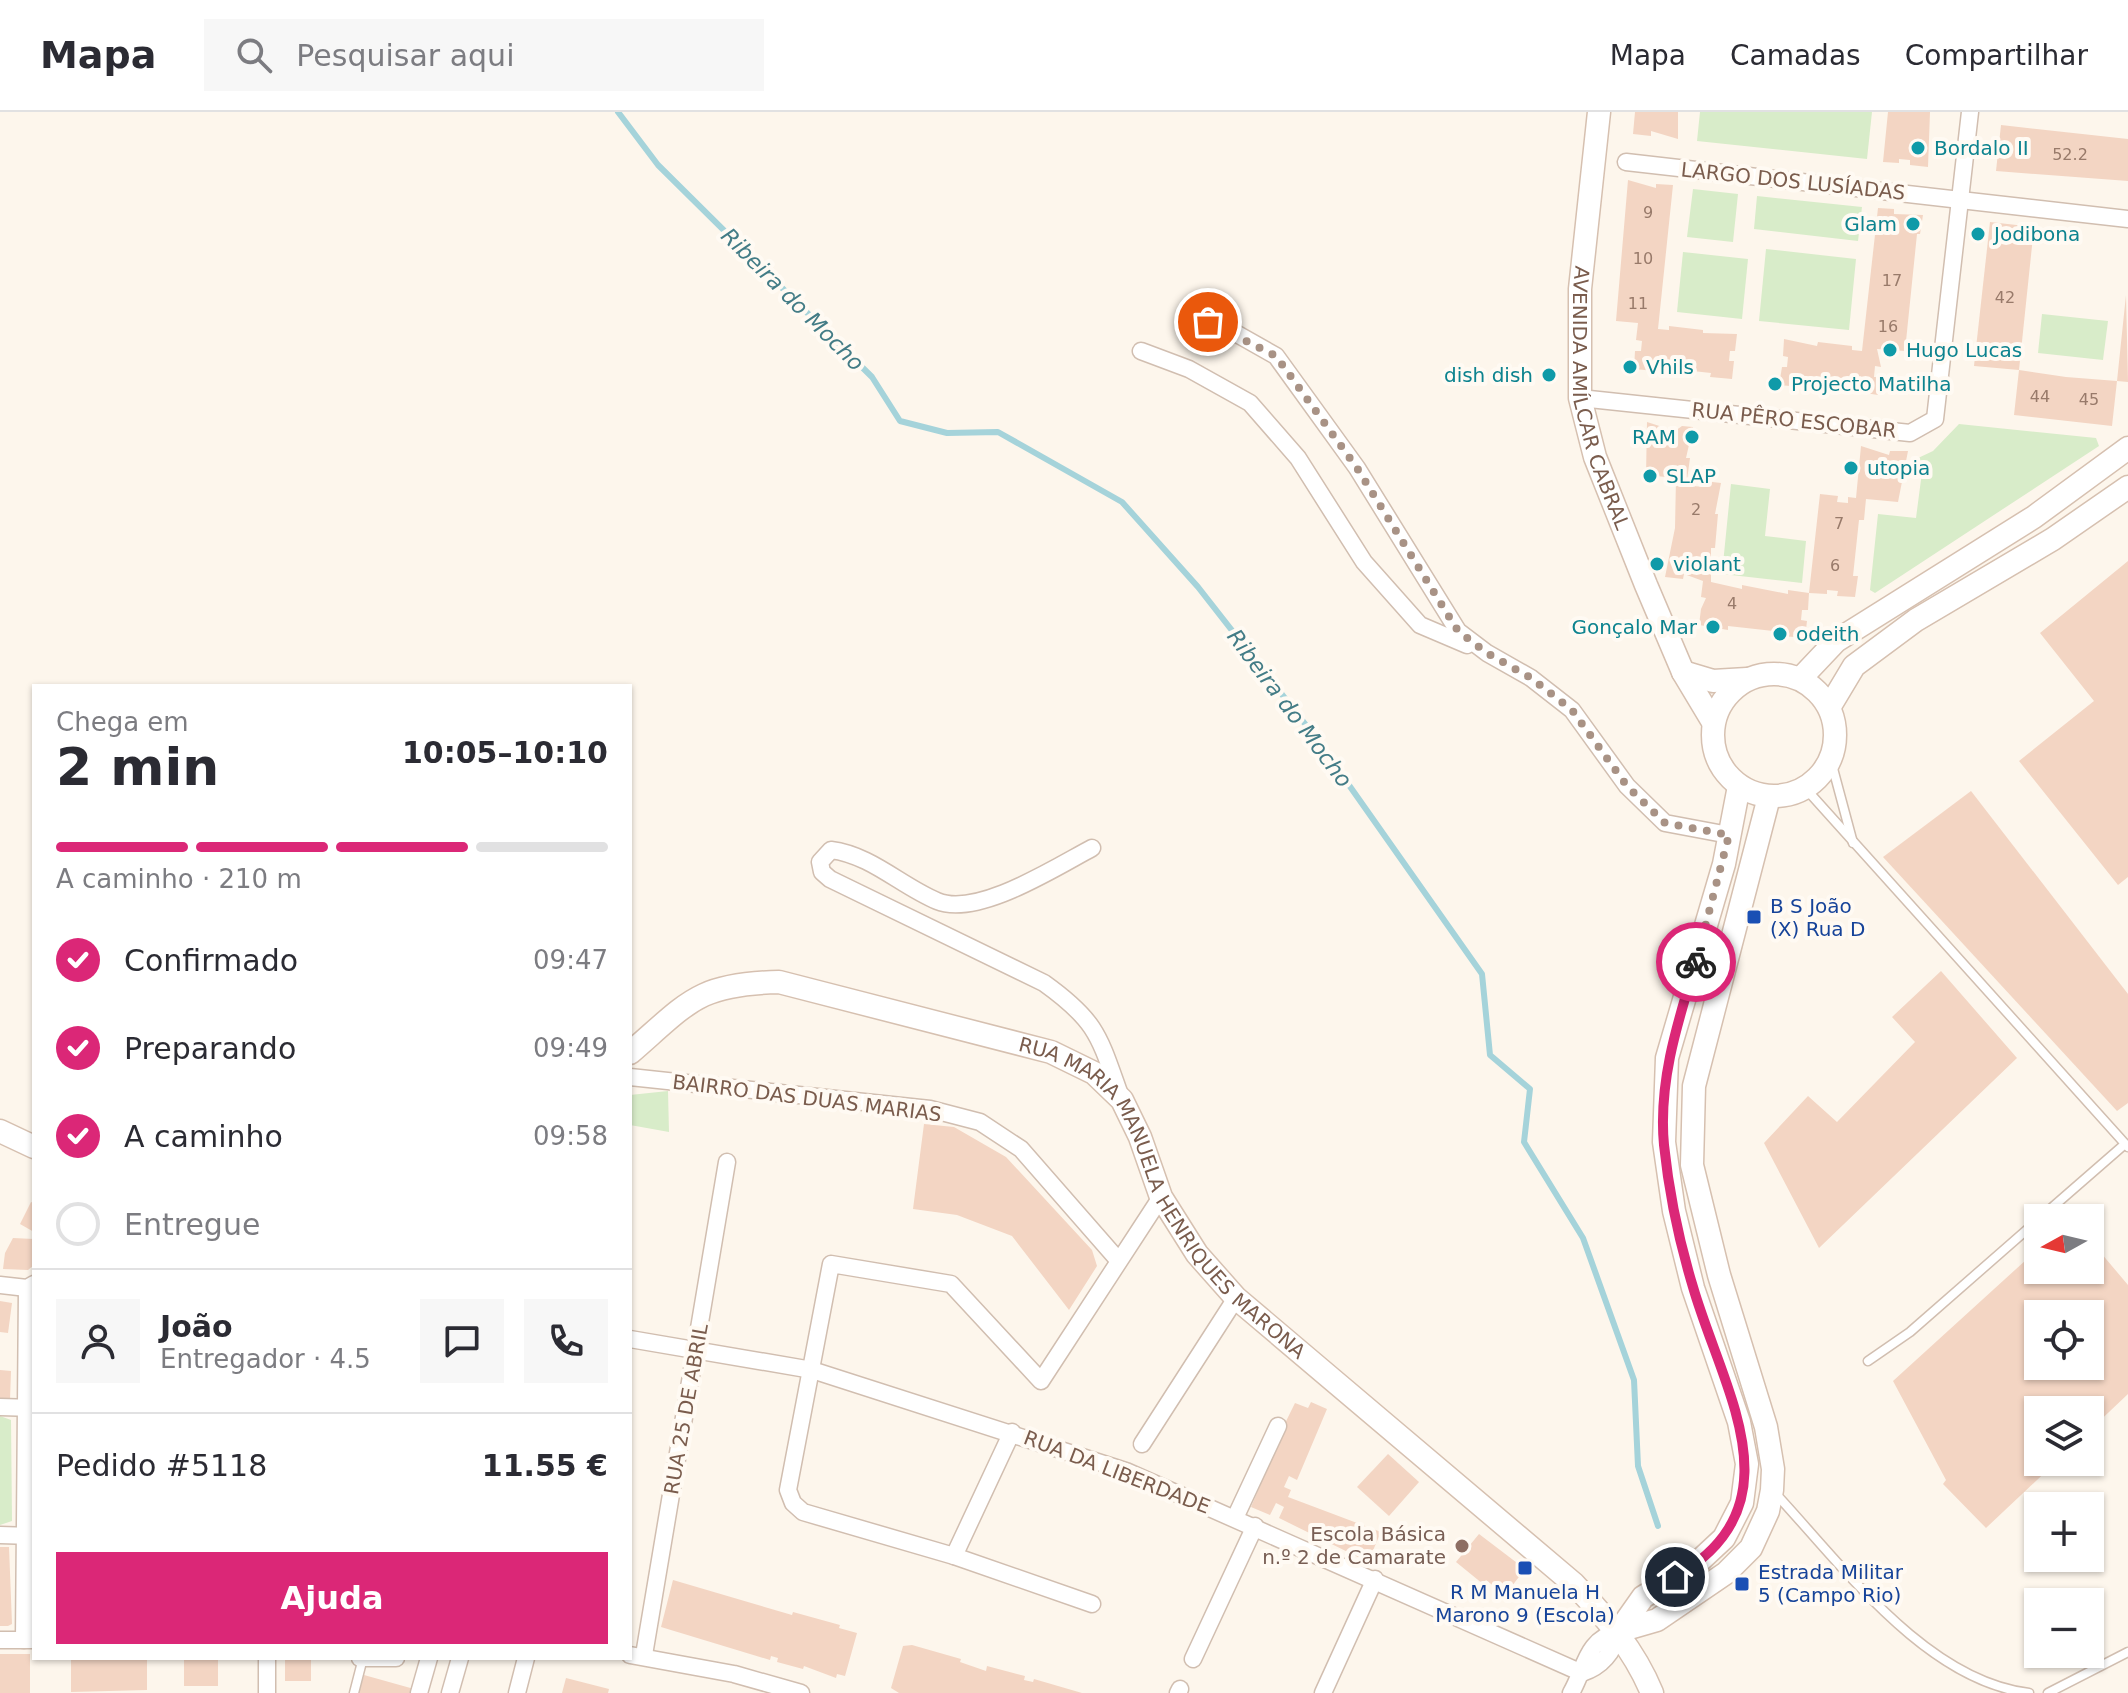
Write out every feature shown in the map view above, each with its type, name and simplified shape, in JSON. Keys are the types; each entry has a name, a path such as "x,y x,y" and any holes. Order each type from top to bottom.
{"street":[{"name":"AVENIDA AMÍLCAR CABRAL","path":"1599,112 1580,289 1580,398 1595,457 1683,672 1713,722"},
{"name":"RUA PÊRO ESCOBAR","path":"1580,398 1910,433 1935,419 1970,112"},
{"name":"LARGO DOS LUSÍADAS","path":"1626,162 2128,219"},
{"path":"1186,314 1230,330 1276,356 1357,468 1458,631 1487,653"},
{"path":"1141,351 1189,369 1250,403 1298,458 1364,562 1420,625 1487,653 1531,678 1572,710 1627,786 1665,823 1729,835"},
{"path":"1801,678 1836,641 2034,517 2128,448"},
{"path":"1830,706 1854,666 1916,620 2053,539 2128,487"},
{"path":"1683,672 1713,681 1747,679 1780,672 1801,678 1830,706 1836,740 1831,761 1821,777 1806,789 1769,797 1739,786 1722,769 1713,746 1713,722 1723,700 1747,679"},
{"path":"1571,1693 1582,1673 1592,1670 1614,1650 1619,1631 1643,1597 1695,1565 1724,1538 1742,1503 1747,1464 1739,1422 1693,1288 1674,1211 1664,1142 1667,1058 1729,835 1739,786"},
{"path":"1619,1631 1657,1620 1726,1573 1751,1548 1768,1511 1772,1490 1773,1469 1766,1427 1719,1275 1692,1165 1694,1086 1769,797"},
{"path":"1092,848 1042,875 965,905 937,901 849,854 831,850 820,862 822,872 830,879 1044,983 1072,1003 1097,1030 1122,1100"},
{"name":"RUA MARIA MANUELA HENRIQUES MARONA","path":"632,1051 696,995 735,983 779,982 1051,1052 1094,1073 1122,1100 1140,1137 1161,1197 1197,1254 1236,1298 1574,1584 1619,1631 1642,1668 1652,1693"},
{"name":"BAIRRO DAS DUAS MARIAS","path":"632,1077 930,1109 980,1122 1021,1149 1118,1260"},
{"path":"0,1131 32,1146"},
{"name":"RUA 25 DE ABRIL","path":"637,1655 697,1350 727,1162"},
{"path":"1092,1604 954,1556 803,1512 793,1503 788,1490 831,1264 951,1284 1041,1381 1161,1197"},
{"path":"0,1285 31,1286 29,1640 0,1640"},
{"path":"1142,1444 1236,1298"},
{"name":"RUA DA LIBERDADE","path":"632,1339 812,1370 1126,1471 1582,1673"},
{"path":"0,1407 30,1408"},
{"path":"1235,1518 1278,1426"},
{"path":"954,1556 1012,1432"},
{"path":"1193,1659 1255,1526"},
{"path":"0,1535 29,1536"},
{"path":"1323,1693 1375,1579"},
{"path":"637,1655 734,1674 801,1693"},
{"path":"267,1660 267,1693"},
{"path":"419,1693 428,1660"},
{"path":"450,1693 459,1660"},
{"path":"517,1693 525,1660"}],"lane":[{"path":"1831,761 1853,844"},
{"path":"1806,789 2127,1145 2057,1204"},
{"path":"1868,1361 1910,1332 2024,1232"},
{"path":"1772,1490 1887,1614 1949,1664 1983,1683 2029,1693"},
{"path":"2048,1693 2128,1652"},
{"path":"354,1693 362,1660"}],"green space":[{"path":"1700,112 1872,112 1867,159 1697,141"},
{"path":"1693,189 1738,194 1733,242 1687,237"},
{"path":"1757,196 1862,207 1858,241 1754,229"},
{"path":"1766,249 1856,259 1849,330 1759,321"},
{"path":"1683,252 1748,259 1742,319 1677,312"},
{"path":"2042,314 2108,321 2103,360 2038,353"},
{"path":"1959,424 2096,438 2099,446 1875,593 1870,590 1878,514 1916,518 1922,472 1914,470 1916,459 1933,451"},
{"path":"1731,484 1770,489 1765,536 1806,541 1802,583 1722,574"},
{"path":"668,1091 669,1132 632,1125 632,1095"},
{"path":"0,1416 11,1420 12,1521 0,1525"}],"building":[{"path":"1635,112 1678,112 1678,139 1651,131 1651,136 1633,134"},
{"path":"1888,112 1930,112 1928,167 1910,165 1910,160 1883,162"},
{"path":"2001,125 2128,139 2128,181 1996,171"},
{"path":"1628,180 1656,188 1656,184 1673,185 1658,329 1669,330 1669,326 1703,330 1703,333 1737,334 1735,351 1730,351 1729,361 1734,361 1732,379 1710,377 1711,373 1656,367 1655,371 1634,369 1635,351 1641,351 1642,341 1636,340 1638,323 1616,321"},
{"path":"1878,208 1894,209 1894,214 1923,215 1920,234 1917,234 1905,351 1877,349 1881,367 1875,366 1874,377 1880,377 1878,395 1802,383 1801,387 1779,385 1782,367 1787,367 1788,357 1783,356 1784,339 1817,346 1818,342 1852,346 1852,350 1862,351"},
{"path":"1990,222 2034,227 2019,370 1974,366"},
{"path":"2126,295 2128,382 2117,381"},
{"path":"2019,370 2117,381 2112,426 2014,415"},
{"path":"1647,422 1675,431 1682,426 1693,427 1686,458 1690,458 1687,480 1694,480 1693,486 1704,487 1704,481 1721,483 1715,514 1718,514 1715,548 1711,548 1711,582 1742,589 1742,585 1788,594 1788,590 1809,593 1808,610 1802,610 1801,620 1807,621 1805,638 1783,636 1783,632 1728,626 1728,630 1699,625 1706,598 1701,597 1703,581 1684,574 1683,579 1665,577 1675,528 1676,478 1646,475"},
{"path":"1861,446 1889,455 1890,451 1908,451 1898,502 1866,499 1864,520 1859,520 1853,576 1858,576 1855,597 1837,596 1838,591 1827,590 1827,594 1809,593 1820,494 1838,496 1837,502 1848,503 1848,497 1856,498"},
{"path":"2128,561 2128,877 2118,885 2019,761 2094,701 2040,633"},
{"path":"1971,791 2128,994 2128,1103 2117,1111 1883,857"},
{"path":"1941,971 2017,1058 1819,1248 1764,1143 1808,1096 1837,1122 1915,1042 1892,1017"},
{"path":"924,1124 954,1127 1006,1157 1092,1250 1097,1266 1069,1310 1012,1236 957,1215 913,1209"},
{"path":"31,1202 32,1202 32,1231 20,1224"},
{"path":"13,1238 32,1239 32,1267 28,1270 3,1269 5,1253"},
{"path":"2104,1257 2128,1285 2128,1394 2104,1417 2104,1396 2024,1396 2024,1476 2041,1476 1986,1528 1943,1484 1946,1480 1893,1381 2024,1262 2024,1284 2104,1284"},
{"path":"0,1301 12,1303 8,1333 0,1332"},
{"path":"0,1370 11,1371 10,1400 0,1400"},
{"path":"1311,1402 1327,1409 1297,1480 1289,1476 1284,1487 1291,1490 1288,1497 1381,1532 1368,1562 1279,1518 1284,1507 1276,1503 1270,1515 1251,1507 1268,1467 1264,1466 1295,1403 1308,1408"},
{"path":"1388,1454 1419,1482 1389,1516 1357,1487"},
{"path":"1479,1534 1525,1569 1505,1595 1486,1580 1483,1584 1456,1562"},
{"path":"0,1547 9,1547 12,1624 8,1626 0,1626"},
{"path":"673,1580 792,1615 793,1612 840,1625 839,1628 857,1633 845,1676 837,1674 836,1678 804,1666 803,1669 777,1662 778,1658 771,1656 770,1660 661,1627"},
{"path":"912,1645 961,1659 960,1662 986,1671 987,1666 1025,1676 1024,1680 1033,1682 1034,1679 1082,1693 899,1693 891,1688 903,1646"},
{"path":"0,1654 30,1654 30,1693 0,1693"},
{"path":"71,1660 147,1660 147,1690 71,1692"},
{"path":"184,1660 218,1660 218,1686 184,1686"},
{"path":"285,1660 311,1660 311,1681 285,1681"},
{"path":"364,1675 414,1689 413,1693 359,1693"},
{"path":"566,1678 609,1689 608,1693 562,1693"}],"waterway":[{"name":"Ribeira do Mocho","path":"618,112 658,165 872,377 900,421 947,433 998,432 1122,502 1198,587 1313,734 1482,974 1490,1055 1530,1089 1524,1142 1583,1238 1634,1380 1638,1466 1658,1526"}],"way so far":[{"path":"1208,322 1230,330 1276,356 1357,468 1458,631 1487,653 1531,678 1572,710 1627,786 1665,823 1729,835 1724,864 1696,962"}],"place":[{"name":"Bordalo II","path":"1918,148"},
{"name":"Glam","path":"1913,224"},
{"name":"Jodibona","path":"1978,234"},
{"name":"Hugo Lucas","path":"1890,350"},
{"name":"Vhils","path":"1630,367"},
{"name":"dish dish","path":"1549,375"},
{"name":"Projecto Matilha","path":"1775,384"},
{"name":"RAM","path":"1692,437"},
{"name":"utopia","path":"1851,468"},
{"name":"SLAP","path":"1650,476"},
{"name":"violant","path":"1657,564"},
{"name":"Gonçalo Mar","path":"1713,627"},
{"name":"odeith","path":"1780,634"},
{"name":"B S João (X) Rua D","path":"1754,917"},
{"name":"Escola Básica n.º 2 de Camarate","path":"1462,1546"},
{"name":"R M Manuela H Marono 9 (Escola)","path":"1525,1568"},
{"name":"Estrada Militar 5 (Campo Rio)","path":"1742,1584"}],"route":[{"path":"1675,1577 1695,1565 1724,1538 1742,1503 1747,1464 1739,1422 1693,1288 1674,1211 1664,1142 1667,1058 1696,962"}]}
